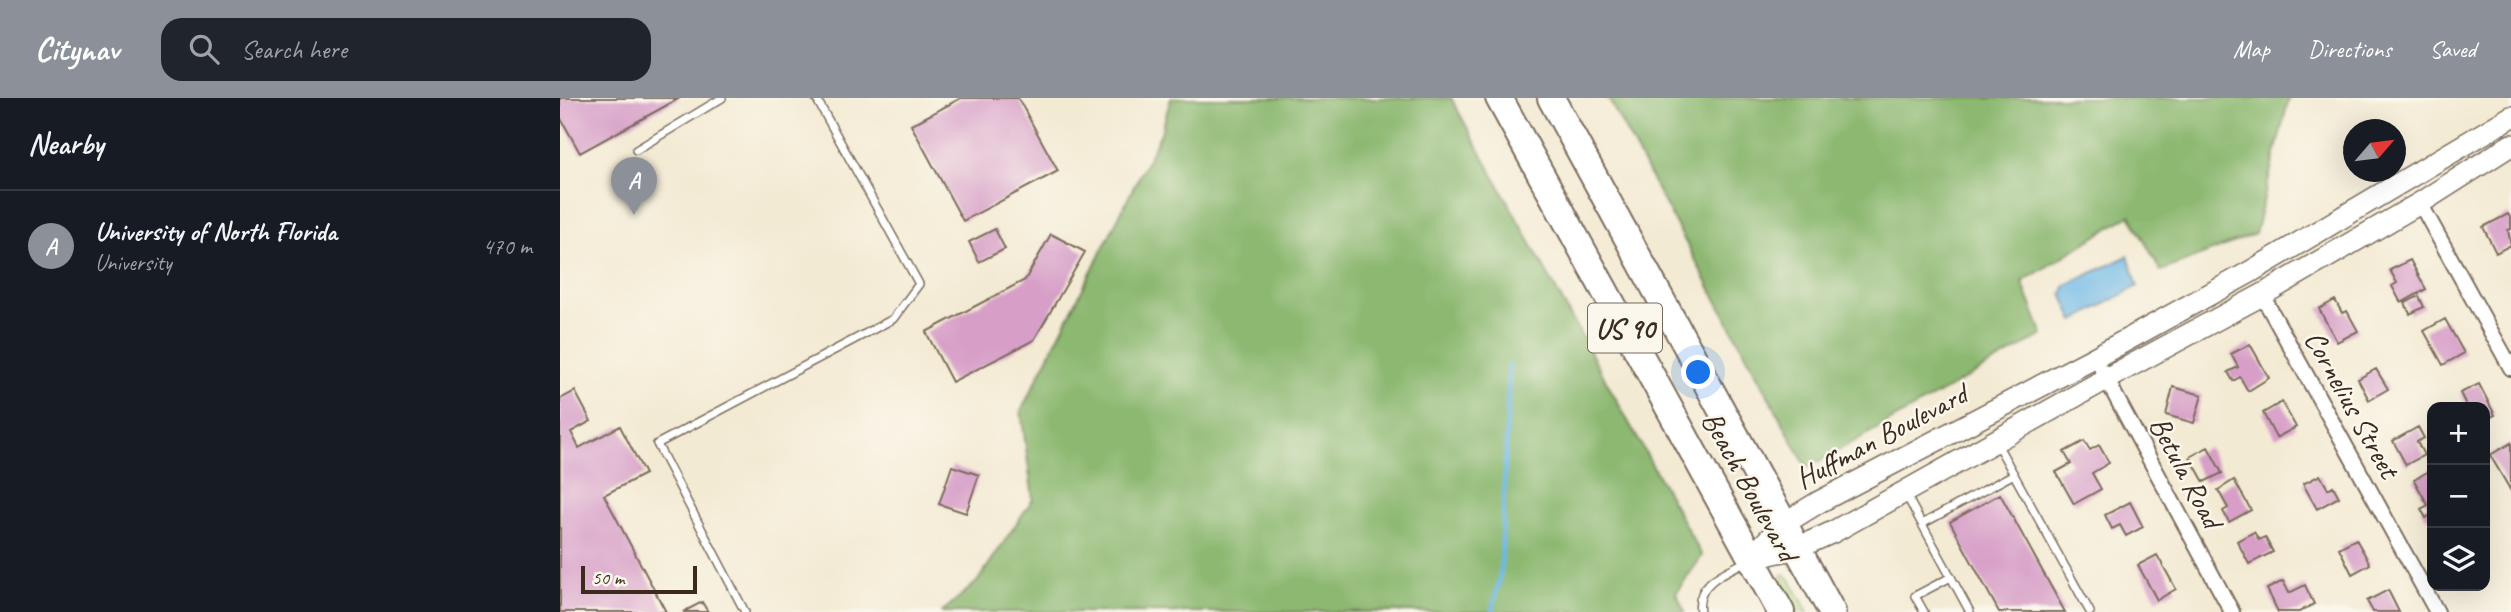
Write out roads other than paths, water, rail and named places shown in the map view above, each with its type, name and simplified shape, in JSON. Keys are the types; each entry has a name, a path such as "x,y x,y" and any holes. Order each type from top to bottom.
{"highway":[{"name":"Beach Boulevard","path":"1499,98 1781,612"},
{"name":"US 90","path":"1551,98 1832,612"}],"street":[{"name":"Huffman Boulevard","path":"1752,558 1783,524 1890,463 2094,358 2250,272 2511,117"},
{"name":"Huffman Boulevard","path":"1752,558 1797,548 1833,532 1995,440 2262,295 2420,203 2511,145"},
{"path":"2420,203 2511,368"},
{"name":"Cornelius Street","path":"2262,295 2437,612"},
{"name":"Betula Road","path":"2094,358 2232,612"},
{"path":"1995,440 1990,430 1992,424 2042,395 2054,379"}],"lane":[{"path":"636,150 722,98"},
{"path":"745,612 657,444 893,319 919,284 816,98"},
{"path":"1995,440 2090,612"},
{"path":"1922,524 2014,474"},
{"path":"1905,492 1970,612"},
{"path":"1700,612 1701,595 1709,581 1752,558"},
{"path":"1924,612 1915,596 1951,577"}],"water":[{"path":"2128,256 2138,286 2074,321 2062,294 2066,285"}],"waterway":[{"path":"1492,612 1501,570 1509,365"}],"place":[{"name":"University of North Florida","path":"634,215"}]}
